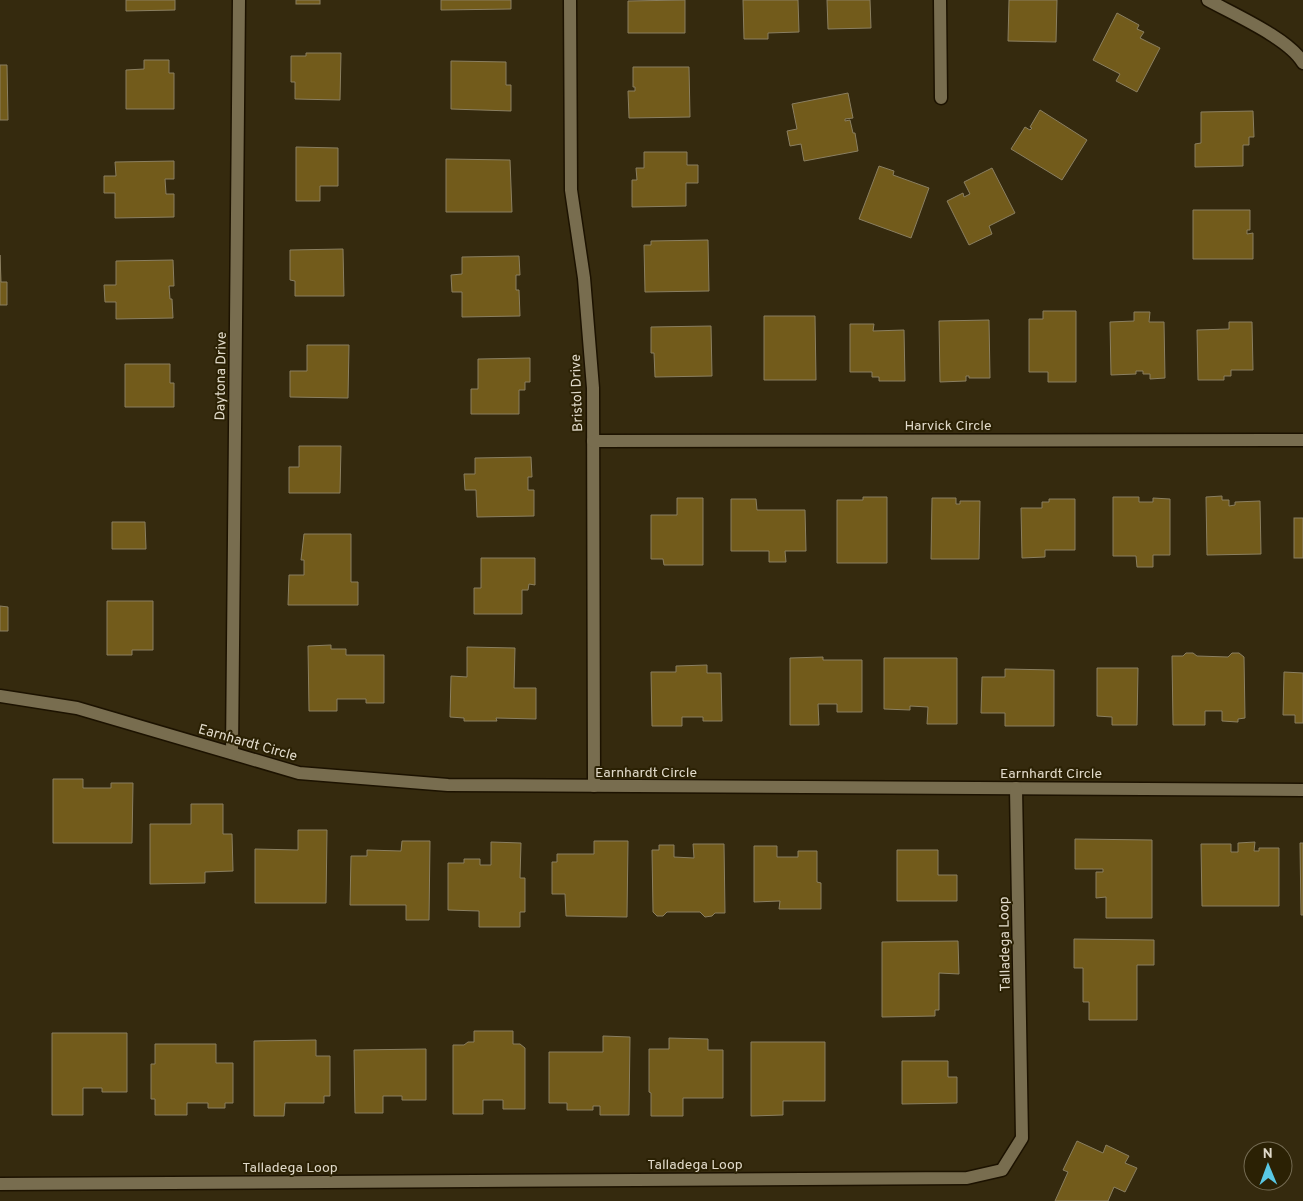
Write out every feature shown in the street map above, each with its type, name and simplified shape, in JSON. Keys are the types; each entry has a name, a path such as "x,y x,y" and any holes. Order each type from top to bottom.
{"street":[{"name":"Daytona Drive","path":"232,753 239,0"},
{"name":"Bristol Drive","path":"570,0 571,190 586,298 593,388 594,786"},
{"path":"940,0 941,98"},
{"path":"1208,0 1282,41 1299,55 1303,62"},
{"name":"Harvick Circle","path":"593,441 1303,440"},
{"name":"Earnhardt Circle","path":"0,696 77,708 300,773 448,785 1303,790"},
{"name":"Talladega Loop","path":"0,1184 966,1178 1002,1170 1022,1138 1016,788"}],"building":[{"path":"126,0 175,0 175,10 126,11"},
{"path":"296,0 320,0 320,4 296,4"},
{"path":"441,0 511,0 511,9 441,10"},
{"path":"685,0 685,33 628,33 628,1"},
{"path":"743,0 798,0 799,32 768,33 768,39 744,39"},
{"path":"827,0 870,0 871,28 828,29"},
{"path":"1009,0 1057,0 1056,42 1008,41"},
{"path":"1117,13 1139,25 1137,29 1144,32 1140,38 1160,48 1137,92 1116,81 1120,74 1093,60"},
{"path":"306,53 341,53 340,100 295,99 295,82 291,82 291,56 306,56"},
{"path":"144,60 169,60 169,73 174,73 174,109 126,109 126,70 144,69"},
{"path":"451,61 506,62 506,85 511,85 511,111 451,109"},
{"path":"0,65 7,65 8,120 0,120"},
{"path":"633,67 689,67 690,117 629,118 628,91 635,91 635,87 633,87"},
{"path":"848,93 853,118 845,119 845,121 850,120 853,133 855,133 858,151 804,161 801,144 790,146 787,131 797,129 792,104"},
{"path":"1040,110 1087,140 1062,180 1011,149 1025,127 1030,130 1032,128 1030,127"},
{"path":"1253,111 1254,137 1249,137 1249,145 1243,145 1243,166 1195,167 1195,144 1201,143 1201,112"},
{"path":"296,147 338,148 338,186 320,186 320,201 296,201"},
{"path":"644,152 687,152 687,165 698,165 698,183 686,183 686,206 632,207 632,180 637,180 636,168 644,168"},
{"path":"446,159 510,160 512,212 446,212"},
{"path":"174,161 174,179 165,179 166,194 174,194 174,217 115,218 115,193 104,193 104,176 116,176 115,162"},
{"path":"879,166 894,171 893,175 929,188 911,238 859,219"},
{"path":"992,168 1015,213 989,226 992,234 969,245 947,201 963,193 964,197 970,194 964,182"},
{"path":"1193,210 1250,210 1250,230 1247,230 1247,234 1253,233 1253,259 1193,259"},
{"path":"708,240 709,291 645,292 644,245 651,245 651,241"},
{"path":"343,249 344,296 295,296 295,281 290,280 290,250"},
{"path":"0,255 1,282 7,282 7,305 0,305"},
{"path":"519,256 520,275 516,275 516,290 519,290 520,316 462,317 462,292 452,292 451,275 462,274 462,257"},
{"path":"173,260 174,286 169,286 173,318 116,319 116,302 105,302 104,285 116,285 116,261"},
{"path":"1043,311 1076,311 1076,382 1048,382 1048,372 1029,372 1029,319 1043,319"},
{"path":"1134,312 1150,312 1149,322 1164,322 1165,378 1150,379 1150,374 1143,374 1143,371 1136,371 1136,374 1111,375 1110,322 1134,321"},
{"path":"764,316 815,316 816,380 764,380"},
{"path":"989,320 990,378 969,378 969,376 966,376 966,381 940,382 939,321"},
{"path":"1229,322 1252,322 1253,370 1231,370 1231,376 1224,376 1224,380 1198,380 1197,330 1229,329"},
{"path":"850,324 874,324 873,331 904,330 905,381 879,381 879,377 872,377 872,372 850,372"},
{"path":"711,326 712,376 655,377 654,353 651,353 651,327"},
{"path":"307,345 349,345 348,398 290,397 290,371 307,371"},
{"path":"530,358 530,382 525,382 525,390 519,390 519,414 471,414 471,389 478,389 478,359"},
{"path":"125,364 170,364 170,383 174,383 174,407 125,407"},
{"path":"299,446 341,446 340,493 289,493 289,467 299,467"},
{"path":"531,457 532,477 528,477 528,490 534,490 534,516 477,517 476,490 465,490 464,474 475,474 475,458"},
{"path":"1222,496 1222,500 1229,500 1229,506 1235,505 1235,502 1260,501 1261,554 1207,555 1206,497"},
{"path":"863,497 887,497 887,563 837,563 837,500 863,500"},
{"path":"1113,497 1139,497 1139,502 1153,502 1153,498 1170,499 1170,555 1153,555 1153,567 1137,567 1136,556 1113,556"},
{"path":"677,498 703,498 703,565 664,565 663,559 651,559 651,515 677,515"},
{"path":"932,498 956,498 956,504 960,504 960,501 980,501 979,559 931,559"},
{"path":"731,499 756,499 757,510 805,510 806,551 785,551 786,562 769,562 769,551 731,551"},
{"path":"1049,499 1075,499 1075,550 1045,550 1045,557 1022,558 1021,508 1042,508 1042,502 1049,502"},
{"path":"1294,518 1303,518 1303,558 1294,558"},
{"path":"112,522 145,522 146,549 112,549"},
{"path":"304,534 351,534 351,582 358,582 358,605 288,605 289,575 304,575 304,560 301,560"},
{"path":"481,558 535,558 535,585 529,584 528,590 522,590 522,614 474,614 474,588 481,588"},
{"path":"107,601 153,601 153,650 132,650 132,655 107,655"},
{"path":"0,606 8,607 8,631 0,631"},
{"path":"331,645 331,649 346,649 346,655 384,655 384,703 366,703 366,699 337,699 337,711 309,711 308,646"},
{"path":"467,647 515,648 514,688 536,688 536,719 496,718 497,721 464,721 464,718 450,717 451,676 467,677"},
{"path":"1186,653 1193,653 1197,656 1228,657 1232,653 1239,653 1244,657 1245,718 1238,719 1238,722 1222,721 1222,711 1205,711 1205,725 1173,725 1172,656 1183,656"},
{"path":"823,657 823,660 862,660 862,712 837,712 837,704 818,704 819,725 790,725 790,658"},
{"path":"884,658 957,658 957,724 927,724 928,707 910,706 910,710 884,709"},
{"path":"707,665 707,673 721,673 722,721 703,721 703,717 682,717 682,726 652,726 651,672 676,672 676,666"},
{"path":"1097,668 1138,668 1137,725 1112,725 1112,717 1097,716"},
{"path":"1005,669 1054,670 1054,726 1005,726 1005,713 981,713 982,677 1005,677"},
{"path":"1284,672 1303,673 1303,723 1295,723 1295,715 1283,715"},
{"path":"53,779 83,779 83,788 111,788 111,783 133,783 132,843 53,843"},
{"path":"191,804 223,804 223,834 232,834 233,871 205,872 205,883 150,884 150,824 191,824"},
{"path":"298,830 327,830 326,903 255,903 255,849 298,850"},
{"path":"1075,839 1152,840 1152,918 1106,918 1106,897 1096,898 1096,872 1103,872 1103,869 1075,869"},
{"path":"402,841 430,841 429,920 406,920 406,905 350,905 351,856 367,856 367,850 401,851"},
{"path":"594,841 628,841 627,917 566,916 565,894 552,894 552,862 557,862 557,854 594,854"},
{"path":"491,842 521,843 520,878 525,878 525,912 520,912 520,927 479,927 479,911 448,910 448,863 464,863 464,859 480,859 480,865 491,865"},
{"path":"1255,842 1254,851 1259,851 1259,848 1279,848 1279,906 1202,906 1201,844 1231,844 1231,852 1238,852 1238,843"},
{"path":"1300,843 1303,843 1303,915 1301,915"},
{"path":"693,844 724,844 725,913 715,913 712,916 705,917 700,912 667,912 663,916 657,916 653,912 652,850 659,850 659,845 674,845 674,857 694,858"},
{"path":"754,846 777,846 777,857 798,857 798,851 817,851 817,882 821,883 821,909 779,909 780,901 754,902"},
{"path":"897,850 938,850 938,875 957,875 957,901 897,901"},
{"path":"1074,939 1154,940 1154,965 1137,965 1137,1020 1089,1020 1089,1002 1083,1002 1083,968 1074,968"},
{"path":"958,941 959,974 939,973 939,1010 935,1010 935,1016 882,1017 882,942"},
{"path":"474,1031 513,1031 513,1044 520,1044 525,1048 525,1109 503,1109 503,1100 483,1100 483,1114 453,1114 453,1045 464,1045 468,1042 474,1042"},
{"path":"52,1033 127,1033 127,1092 102,1092 102,1088 83,1088 83,1115 52,1115"},
{"path":"603,1036 630,1037 629,1115 600,1115 600,1106 593,1106 593,1110 567,1110 567,1103 549,1103 549,1052 603,1052"},
{"path":"669,1038 708,1039 708,1050 723,1050 723,1098 683,1098 683,1116 651,1116 649,1049 669,1049"},
{"path":"316,1040 316,1056 330,1056 330,1096 324,1096 324,1103 285,1103 284,1116 254,1116 254,1041"},
{"path":"751,1042 825,1042 825,1101 783,1101 783,1115 751,1116"},
{"path":"155,1044 216,1044 216,1063 233,1063 233,1103 225,1103 225,1108 208,1108 208,1103 187,1103 187,1115 155,1115 155,1099 151,1099 151,1064 155,1064"},
{"path":"426,1049 426,1100 402,1100 402,1096 383,1096 383,1113 355,1113 354,1050"},
{"path":"902,1061 948,1061 948,1077 957,1077 957,1103 902,1104"},
{"path":"1077,1141 1103,1153 1106,1145 1129,1156 1125,1163 1137,1168 1125,1192 1114,1187 1108,1201 1055,1201 1068,1172 1063,1170"}]}
